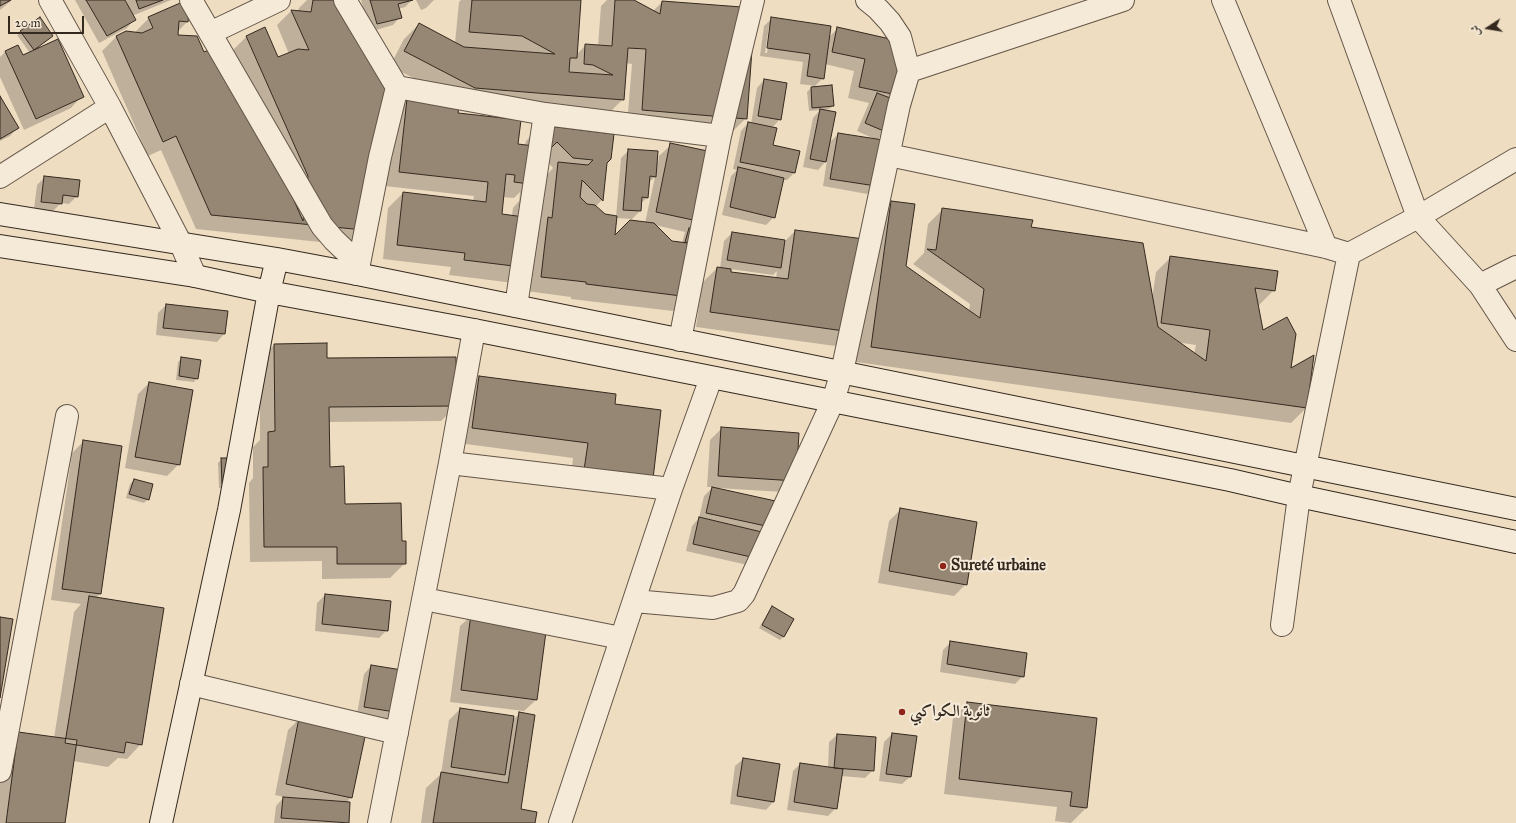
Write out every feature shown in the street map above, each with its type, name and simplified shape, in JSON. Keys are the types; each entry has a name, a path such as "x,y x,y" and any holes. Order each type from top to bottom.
{"street":[{"path":"50,0 110,107 195,276"},
{"path":"191,0 322,226 358,269"},
{"path":"210,33 279,0"},
{"path":"345,0 396,88 380,157 358,269"},
{"path":"680,340 720,136 753,0"},
{"path":"634,601 713,608 738,601 744,594 833,401 842,372 899,105 909,71 900,37 890,22 867,0"},
{"path":"909,71 1123,0"},
{"path":"1223,0 1326,247"},
{"path":"1339,0 1418,218 1480,285 1516,340"},
{"path":"396,88 545,114 720,136"},
{"path":"0,177 110,107"},
{"path":"516,306 545,114"},
{"path":"889,155 1326,247 1349,254 1418,218 1516,159"},
{"path":"0,214 277,259 358,269 516,306 680,340 1516,509"},
{"path":"0,246 195,276 269,292 474,330 1230,480 1516,542"},
{"path":"1282,625 1299,496 1349,254"},
{"path":"161,823 229,510 269,292 277,259"},
{"path":"1480,285 1516,267"},
{"path":"379,823 424,599 474,330"},
{"path":"560,823 671,489 711,378"},
{"path":"0,771 67,416"},
{"path":"450,463 671,489"},
{"path":"424,599 621,638"},
{"path":"191,684 397,733"}],"building":[{"path":"0,0 11,0 0,6"},
{"path":"86,0 125,0 136,20 107,36"},
{"path":"136,0 163,0 139,9"},
{"path":"190,0 188,22 179,21 178,35 197,36 204,52 225,43 303,221 308,176 246,36 265,27 278,57 298,49 309,50 291,10 311,12 313,0 348,0 394,105 374,231 211,215 176,136 163,142 116,36 126,31 142,33 153,28 148,17"},
{"path":"370,0 413,0 398,4 402,18 377,24"},
{"path":"472,0 581,0 577,58 570,58 569,72 613,75 593,65 584,64 585,44 612,46 615,0 634,0 660,14 662,1 755,8 747,119 642,110 646,49 628,48 624,100 475,88 404,51 419,23 464,47 555,54 522,36 469,32"},
{"path":"40,17 53,36 34,50 20,31"},
{"path":"771,17 831,26 824,79 807,76 810,54 767,48"},
{"path":"837,27 908,43 897,95 859,87 865,59 832,52"},
{"path":"58,39 84,97 36,119 5,51 18,45 23,55"},
{"path":"764,79 787,83 781,120 758,116"},
{"path":"832,85 834,106 812,108 811,87"},
{"path":"877,93 898,101 886,132 865,123"},
{"path":"0,96 19,128 0,139"},
{"path":"407,99 459,105 458,113 521,120 518,144 534,146 529,184 514,182 515,175 506,174 502,214 524,217 530,268 464,260 465,253 397,245 403,192 486,202 488,182 399,172"},
{"path":"820,109 836,112 826,162 810,159"},
{"path":"748,122 777,128 773,145 800,151 795,173 740,162"},
{"path":"541,125 614,134 611,159 607,163 603,201 582,180 580,197 587,204 595,205 605,214 617,216 615,235 630,220 654,223 672,241 695,244 689,297 541,277 548,217 552,218 558,162 588,165 593,160 573,158 557,142 549,150"},
{"path":"838,133 883,140 876,186 830,179"},
{"path":"670,143 717,153 702,222 656,212"},
{"path":"628,149 658,151 656,177 650,176 648,198 642,197 641,211 623,210"},
{"path":"738,167 784,178 775,218 730,207"},
{"path":"44,176 80,180 78,197 63,195 62,204 41,202"},
{"path":"891,201 915,204 906,266 980,318 984,289 927,249 936,250 942,208 1033,220 1031,227 1143,243 1158,327 1206,361 1210,330 1161,323 1170,256 1278,271 1275,291 1255,288 1263,330 1287,317 1296,334 1291,368 1314,355 1307,408 871,347"},
{"path":"689,228 702,232 698,246 685,242"},
{"path":"795,230 864,239 851,332 710,312 717,267 731,269 731,272 788,279"},
{"path":"732,232 785,240 781,268 727,260"},
{"path":"166,304 228,311 225,334 163,328"},
{"path":"327,343 327,358 456,357 457,406 329,407 330,467 344,466 345,504 401,503 402,541 406,541 406,564 337,564 337,547 264,547 263,467 268,467 268,432 275,431 274,344"},
{"path":"181,357 201,360 198,379 179,376"},
{"path":"479,376 616,394 615,404 661,410 653,479 584,470 588,443 472,428"},
{"path":"149,382 193,390 180,465 135,457"},
{"path":"721,427 799,433 796,481 718,476"},
{"path":"83,440 122,446 101,594 62,589"},
{"path":"221,458 236,458 237,484 222,484"},
{"path":"134,479 153,484 149,500 129,494"},
{"path":"712,487 780,502 775,528 706,513"},
{"path":"900,508 977,522 967,585 889,571"},
{"path":"699,517 766,533 760,559 693,544"},
{"path":"325,594 391,601 388,631 322,624"},
{"path":"89,596 164,608 142,745 126,742 124,753 65,743"},
{"path":"772,606 794,619 784,637 762,625"},
{"path":"471,614 547,624 537,700 461,690"},
{"path":"0,617 13,619 0,698"},
{"path":"950,641 1027,653 1024,677 947,664"},
{"path":"371,665 408,671 401,713 364,707"},
{"path":"967,702 1097,718 1087,808 1070,806 1072,792 959,779"},
{"path":"460,708 514,716 505,775 451,767"},
{"path":"519,712 535,715 521,809 537,812 535,823 433,823 441,772 508,783"},
{"path":"299,718 366,732 352,798 286,784"},
{"path":"18,732 77,740 65,823 6,823"},
{"path":"892,733 917,736 911,777 886,774"},
{"path":"837,734 876,737 874,771 834,768"},
{"path":"743,758 780,764 774,802 737,796"},
{"path":"800,763 843,769 837,809 794,802"},
{"path":"283,797 350,802 349,823 281,818"}],"place":[{"name":"Sureté urbaine","path":"943,566"},
{"name":"ثانوية الكواكبي","path":"902,712"}]}
